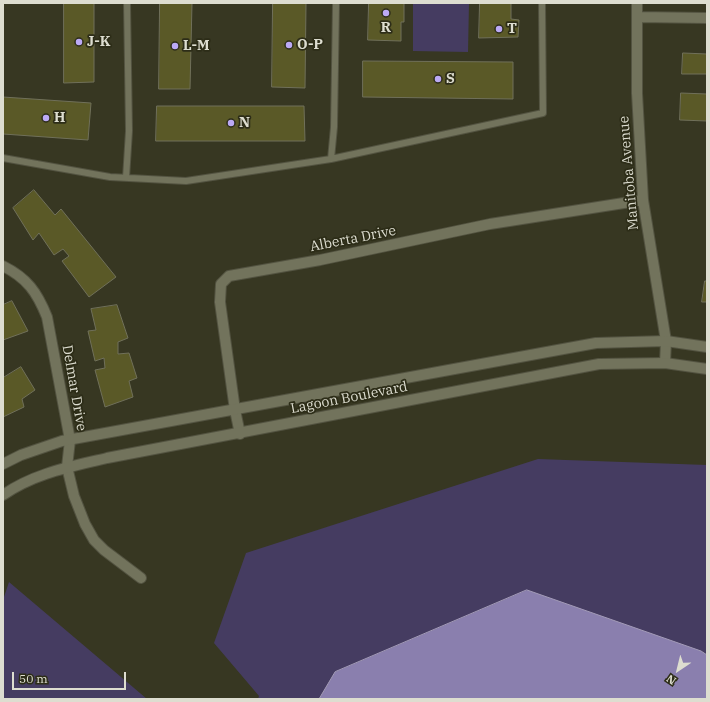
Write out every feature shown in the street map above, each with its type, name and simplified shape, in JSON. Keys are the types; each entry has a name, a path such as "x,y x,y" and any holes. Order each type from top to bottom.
{"street":[{"name":"Manitoba Avenue","path":"637,3 637,93 643,200 666,341 665,363"},
{"path":"637,17 707,18"},
{"name":"Alberta Drive","path":"240,434 235,410 219,295 221,284 229,276 320,260 490,224 643,200"},
{"name":"Delmar Drive","path":"3,266 24,279 41,302 47,317 70,440 67,468 74,496 85,524 94,540 104,550 141,578"},
{"name":"Lagoon Boulevard","path":"3,464 21,455 62,441 596,343 666,341 707,347"},
{"name":"Lagoon Boulevard","path":"3,495 35,477 107,458 240,434 599,364 665,363 707,369"}],"lane":[{"path":"126,178 129,131 127,3"},
{"path":"331,159 334,127 336,3"},
{"path":"3,158 110,177 186,181 331,159 543,113 542,3"}],"shaded area":[{"path":"413,3 469,3 468,52 413,51"},
{"path":"538,459 707,465 707,655 701,651 335,672 319,699 258,699 259,696 214,643 246,553"},
{"path":"9,582 147,699 3,699 3,600"},
{"path":"527,590 701,651 707,655 707,699 319,699 335,672"}],"building":[{"name":"J-K","path":"64,3 94,3 94,82 64,83"},
{"name":"L-M","path":"160,3 192,3 190,89 159,89"},
{"name":"O-P","path":"273,3 306,3 305,88 272,87"},
{"name":"R","path":"369,3 404,3 404,22 401,22 401,41 368,40"},
{"name":"T","path":"480,3 511,3 511,19 519,20 518,37 479,38"},
{"path":"683,53 707,54 707,74 682,74"},
{"name":"S","path":"363,61 513,62 513,99 363,97"},
{"path":"681,93 707,94 707,121 680,120"},
{"name":"H","path":"3,97 91,103 88,140 3,134"},
{"name":"N","path":"157,106 304,106 305,141 156,141"},
{"path":"34,190 55,215 61,209 116,277 89,297 62,261 69,256 63,249 54,255 39,233 33,240 13,208"},
{"path":"705,281 707,281 707,302 702,302"},
{"path":"12,301 28,331 3,340 3,305"},
{"path":"117,305 128,338 118,342 118,354 129,353 137,378 129,381 133,397 105,407 95,370 105,368 104,358 95,361 88,331 96,330 91,309"},
{"path":"21,367 35,390 22,399 24,407 3,417 3,378"}],"place":[{"name":"R","path":"386,13"},
{"name":"T","path":"499,29"},
{"name":"J-K","path":"79,42"},
{"name":"O-P","path":"289,45"},
{"name":"L-M","path":"175,46"},
{"name":"S","path":"438,79"},
{"name":"H","path":"46,118"},
{"name":"N","path":"231,123"}]}
